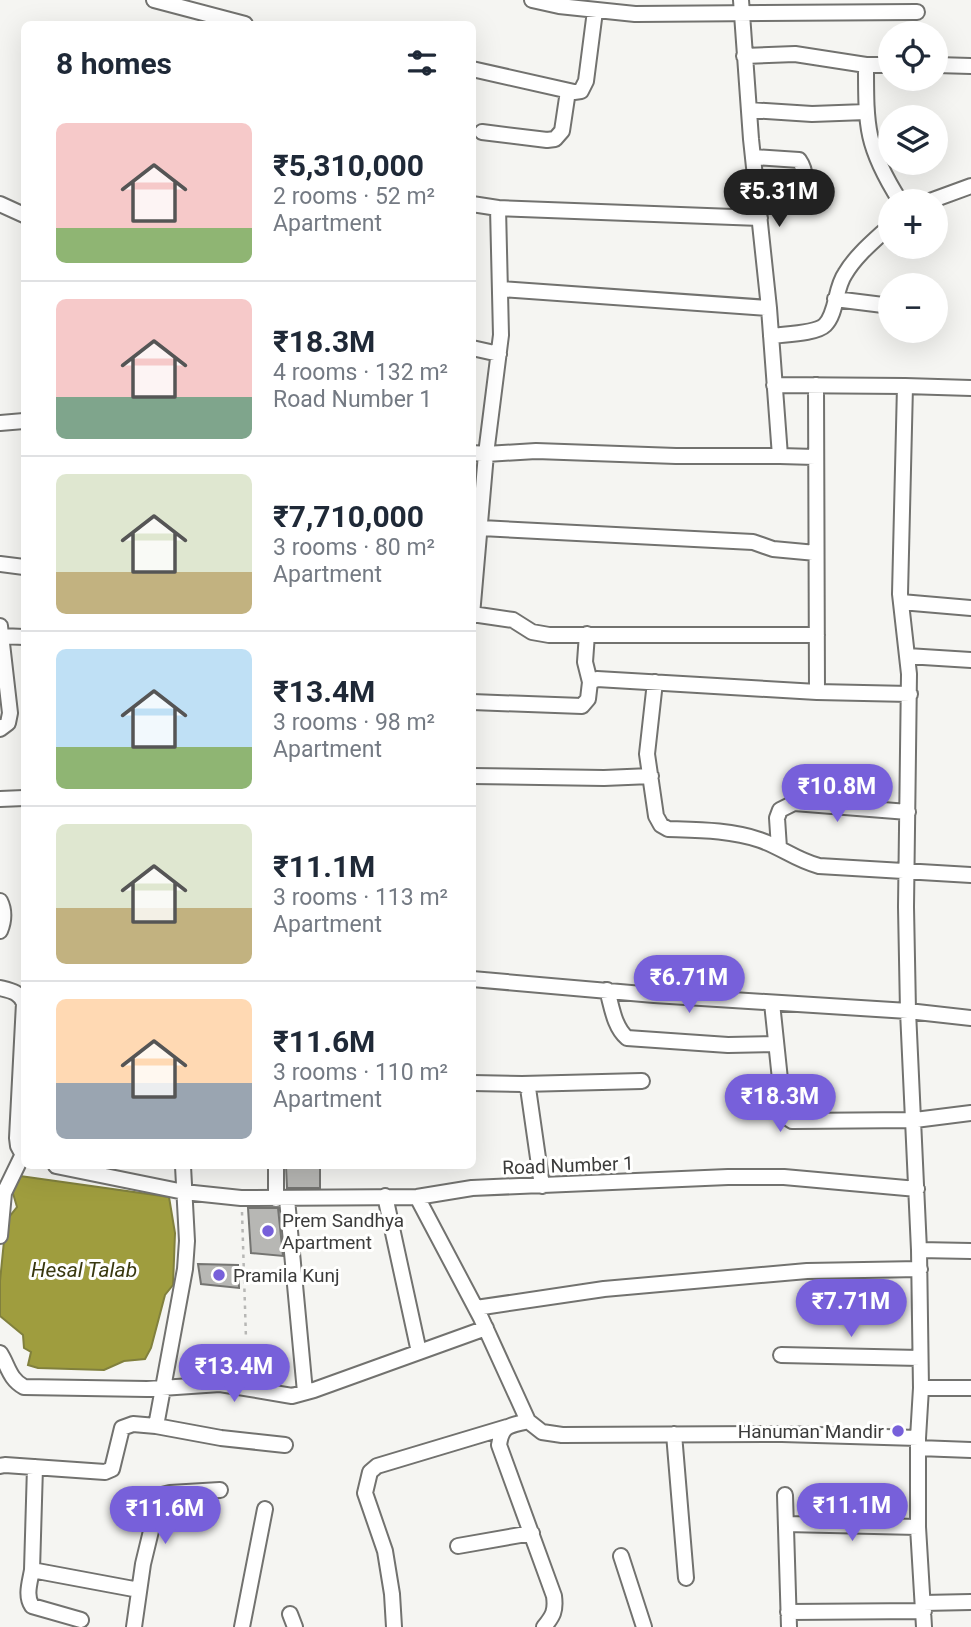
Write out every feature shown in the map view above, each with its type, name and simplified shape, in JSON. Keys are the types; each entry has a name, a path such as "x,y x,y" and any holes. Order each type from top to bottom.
{"street":[{"path":"154,0 230,21"},
{"path":"532,0 635,14 741,6 917,12"},
{"path":"741,6 780,456"},
{"path":"476,70 569,91 581,91 585,87 595,10"},
{"path":"744,56 795,54 878,65"},
{"path":"866,65 868,134 874,156 893,189"},
{"path":"948,65 971,65"},
{"path":"482,132 547,141 555,139 562,131 569,91"},
{"path":"749,110 812,114 866,112"},
{"path":"753,158 792,158 799,160 804,170 805,191 801,199 758,201"},
{"path":"948,194 971,186"},
{"path":"0,204 21,214"},
{"path":"476,205 498,208 760,218"},
{"path":"476,557 481,528 479,454 499,354 498,208"},
{"path":"771,336 823,327 829,318 843,275 878,238"},
{"path":"500,289 769,308"},
{"path":"835,299 878,304"},
{"path":"476,349 499,354"},
{"path":"774,385 971,388"},
{"path":"816,385 817,692"},
{"path":"905,386 900,561 910,694 908,1011 920,1269 918,1527 924,1627"},
{"path":"0,423 21,421"},
{"path":"479,454 536,451 815,457"},
{"path":"481,528 753,542 773,549 816,553"},
{"path":"0,565 21,567"},
{"path":"901,602 971,608"},
{"path":"476,615 513,620 539,634 817,635"},
{"path":"0,729 8,723 10,713 1,631 21,635"},
{"path":"476,702 575,707 586,704 590,682 585,662 587,635"},
{"path":"907,656 971,660"},
{"path":"590,682 597,679 817,692 910,694"},
{"path":"655,682 648,741 651,776 656,816 668,829 737,834 760,840 800,861 819,866 971,875"},
{"path":"476,776 604,779 651,776"},
{"path":"0,799 21,798"},
{"path":"779,848 777,818 780,810 794,803 908,812"},
{"path":"0,901 3,907 0,931"},
{"path":"476,979 971,1018"},
{"path":"0,988 14,991 21,998"},
{"path":"607,990 616,1024 627,1038 728,1045 776,1044"},
{"path":"772,1003 783,1108 786,1117 792,1121 915,1121 971,1113"},
{"path":"21,1061 17,1138 21,1150"},
{"path":"476,1083 642,1081"},
{"path":"522,1084 528,1088 531,1097 542,1186"},
{"path":"0,1236 6,1172 21,1158"},
{"name":"Road Number 1","path":"71,1169 184,1192 282,1199 417,1196 472,1188 727,1177 773,1177 917,1189"},
{"path":"156,1426 185,1269 187,1241 183,1169"},
{"path":"277,1169 304,1392"},
{"path":"385,1196 419,1352"},
{"path":"417,1196 486,1328 528,1422 542,1432 782,1434 918,1443 971,1450"},
{"path":"919,1250 971,1251"},
{"path":"476,1308 604,1289 807,1271 920,1269"},
{"path":"0,1353 11,1376 23,1387 162,1388 220,1384 284,1395 304,1392 486,1328"},
{"path":"780,1355 920,1357"},
{"path":"920,1388 971,1388"},
{"path":"394,1627 392,1594 384,1551 365,1493 370,1472 389,1462 528,1422"},
{"path":"0,1466 105,1472 112,1469 122,1428 133,1424 285,1445"},
{"path":"507,1427 501,1434 499,1445 555,1596 556,1608 544,1627"},
{"path":"674,1434 686,1578"},
{"path":"35,1467 32,1570 28,1601 32,1606 81,1620"},
{"path":"134,1627 154,1514 162,1495 220,1490"},
{"path":"785,1495 789,1627"},
{"path":"242,1627 265,1509"},
{"path":"786,1524 918,1527"},
{"path":"458,1546 532,1533"},
{"path":"621,1556 644,1627"},
{"path":"32,1570 139,1590"},
{"path":"788,1612 924,1607 971,1602"}],"path":[{"path":"241,1198 246,1339"}],"water":[{"name":"Hesal Talab","path":"20,1176 169,1197 175,1233 173,1285 165,1295 151,1348 145,1359 124,1361 104,1370 38,1368 28,1365 31,1352 24,1348 23,1335 0,1316 0,1281 6,1221 17,1207 12,1190"}],"building":[{"path":"286,1169 320,1169 320,1188 287,1188"},
{"name":"Prem Sandhya Apartment","path":"248,1208 278,1208 283,1256 251,1253"},
{"name":"Pramila Kunj","path":"198,1264 238,1265 239,1288 201,1284"}],"place":[{"name":"Prem Sandhya Apartment","path":"268,1231"},
{"name":"Pramila Kunj","path":"219,1275"},
{"name":"Hanuman Mandir","path":"898,1431"}]}
